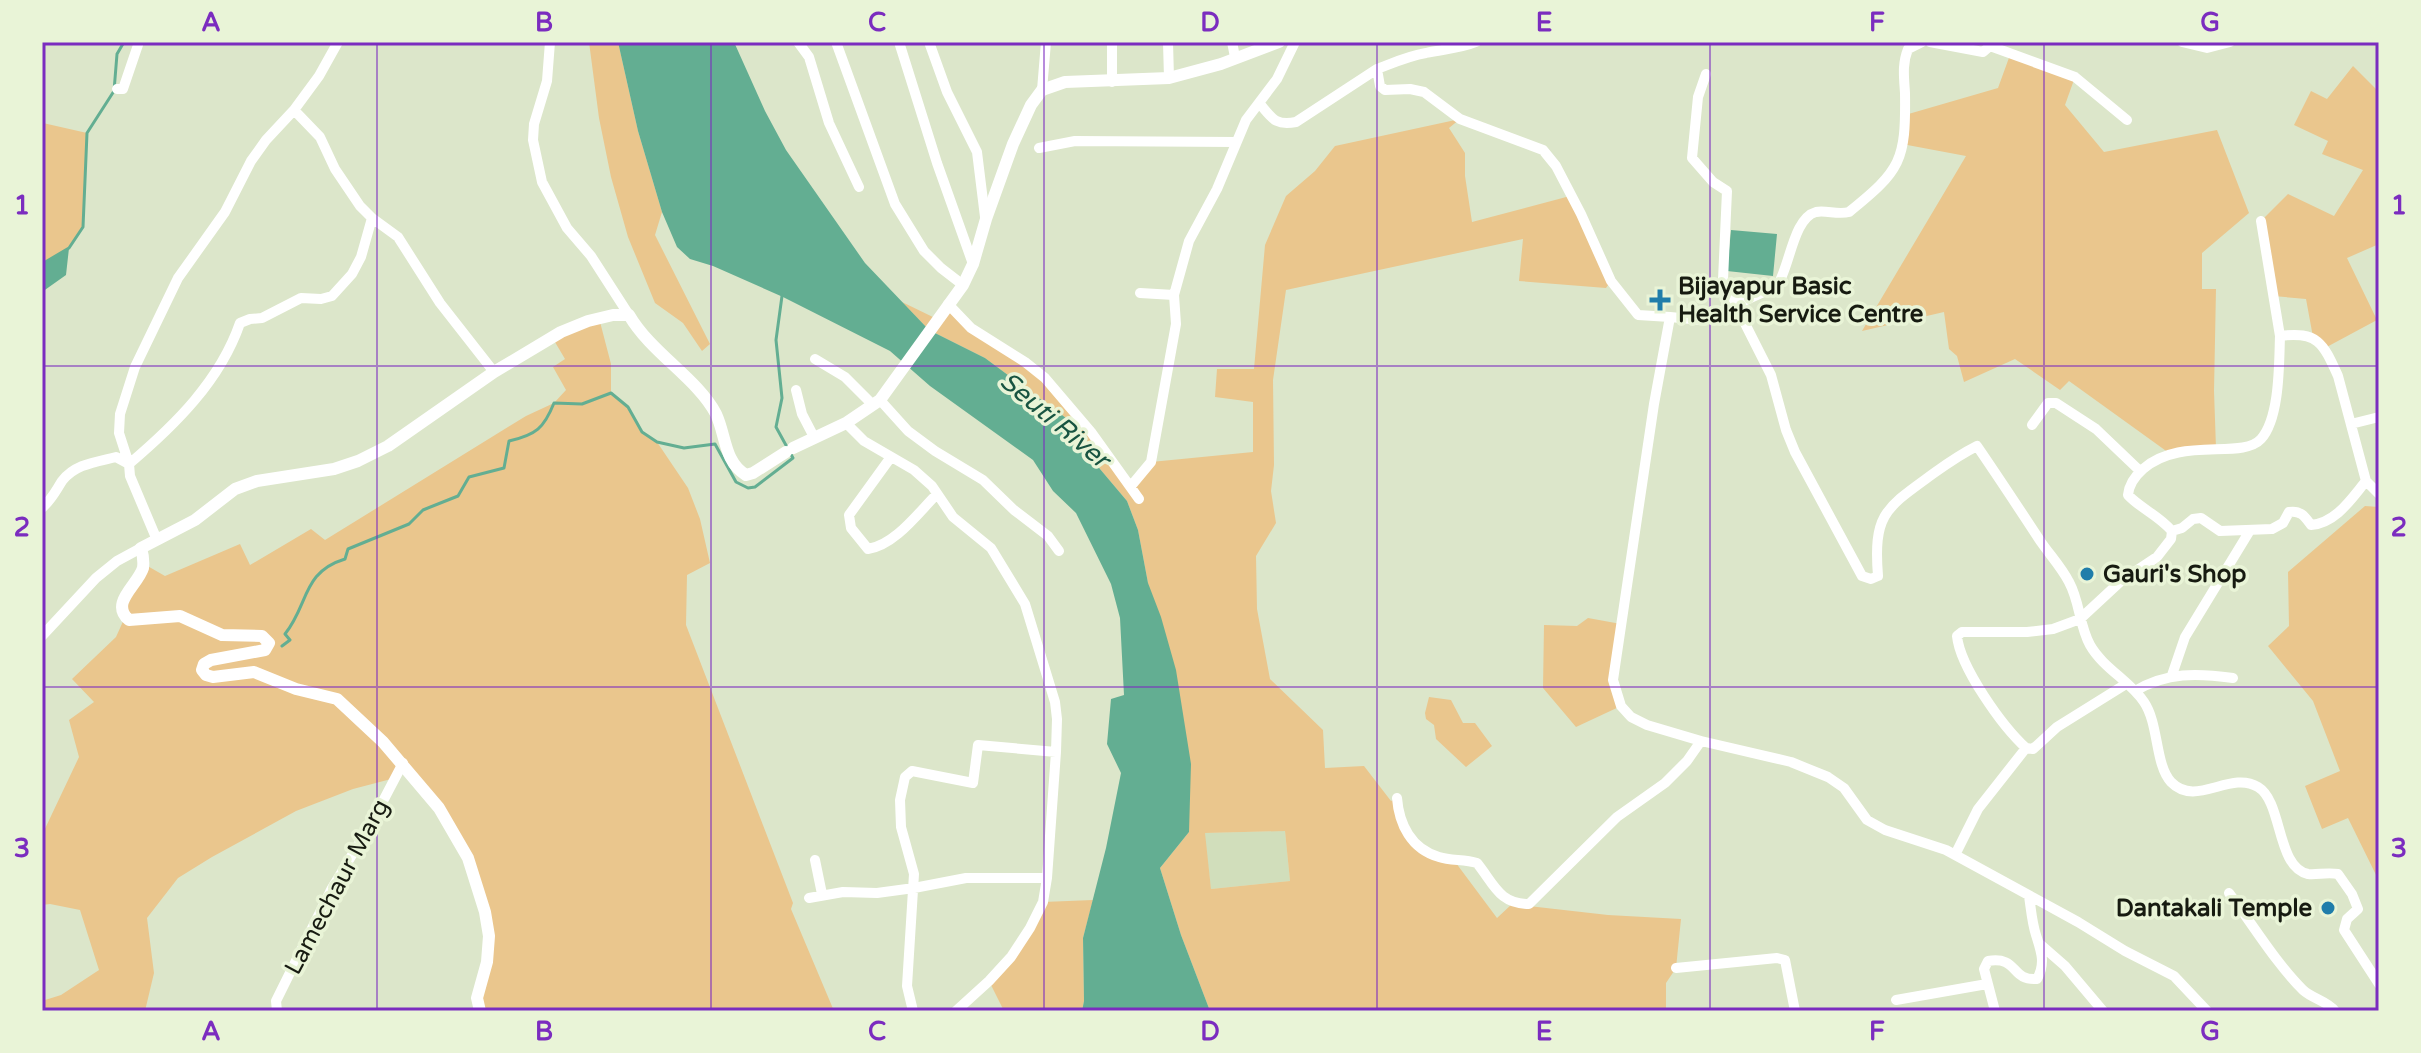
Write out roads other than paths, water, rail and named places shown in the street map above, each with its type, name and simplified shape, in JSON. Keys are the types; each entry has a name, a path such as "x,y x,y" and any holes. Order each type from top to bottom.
{"street":[{"path":"117,89 123,89 139,42"},
{"path":"157,540 130,476 119,433 120,414 135,367 165,300 209,231 225,212 251,161 319,76 338,42"},
{"path":"550,42 547,81 534,124 533,140 542,182 567,228 591,256 639,332 703,396 716,414 730,459 746,475 846,423 880,399 963,285 973,264 1013,144 1031,105 1042,90 1046,42"},
{"path":"798,42 809,57 829,123 859,187"},
{"path":"836,42 895,204 924,251 963,285"},
{"path":"899,42 973,264"},
{"path":"929,42 947,92 977,152 986,219"},
{"path":"1112,42 1112,82"},
{"path":"1168,42 1169,78"},
{"path":"1232,42 1235,57"},
{"path":"1042,90 1065,82 1169,78 1279,42"},
{"path":"1131,486 1151,462 1176,324 1174,295 1189,241 1217,189 1246,120 1277,79 1295,42"},
{"path":"1260,104 1274,120 1284,125 1296,122 1377,69 1400,59 1457,49 1476,42"},
{"path":"1377,69 1380,86 1385,90 1424,92 1460,119 1543,150 1556,166 1581,214 1611,281 1638,315 1702,320 1777,286 1785,274 1798,229 1805,219 1815,212 1849,212 1888,179 1898,165 1905,115 1903,62 1908,49 1922,42"},
{"path":"1930,42 1983,52 1989,44 2075,77 2127,120"},
{"path":"2182,42 2207,48 2230,42"},
{"path":"1706,74 1698,97 1692,158 1713,182 1727,191 1723,280 1771,375 1795,452 1862,576 1871,579 1878,576 1875,542 1886,510 1957,455 1977,446 2069,580 2091,647 2145,703 2153,720 2170,782 2185,790 2199,792 2235,783 2258,787 2271,803 2283,844 2301,870 2310,874 2325,871 2338,874 2352,894 2358,909 2347,919 2344,930 2379,984"},
{"path":"294,110 320,137 335,169 372,218 398,237 440,303 494,372"},
{"path":"1039,148 1075,141 1236,142"},
{"path":"129,464 167,431 208,383 233,344 240,323 262,318 301,298 332,296 357,265 372,218"},
{"path":"2172,531 2153,512 2128,495 2129,486 2140,471 2169,453 2193,449 2245,449 2260,440 2272,421 2280,336 2261,221"},
{"path":"1140,293 1174,295"},
{"path":"948,304 971,328 1045,378 1091,432 1139,499"},
{"path":"42,636 96,578 117,561 195,520 235,489 257,481 334,469 358,461 388,446 494,372 561,332 588,321 629,315"},
{"path":"1670,317 1613,680 1621,706 1631,717 1647,725 1791,762 1828,777 1844,788 1867,820 1885,830 1955,855 2174,976 2207,1011"},
{"path":"2280,336 2303,333 2313,337 2323,349 2338,376 2366,481 2379,494"},
{"path":"815,359 880,399 908,431 983,480 1014,510 1048,536 1059,551"},
{"path":"796,390 802,414 814,437"},
{"path":"2032,425 2048,403 2056,403 2096,429 2140,471"},
{"path":"2351,424 2379,417"},
{"path":"846,423 864,441 914,470 932,486 953,517 991,548 1025,604 1055,702 1056,752 1043,902 1011,957 956,1011"},
{"path":"42,508 53,499 62,482 76,468 116,457 129,464"},
{"path":"891,457 849,515 851,528 868,549 879,547 897,533 937,494"},
{"path":"2172,531 2201,518 2220,531 2272,529 2283,523 2289,512 2296,511 2303,514 2311,525 2321,525 2333,518 2366,481"},
{"path":"2126,684 2057,727 2033,749 2026,748 1977,685 1958,649 1957,636 1962,632 2053,629 2080,619 2121,581 2157,557 2171,539 2172,531"},
{"path":"2172,675 2185,637 2249,532"},
{"name":"Lamechaur Marg","path":"141,548 144,564 123,598 122,612 125,617 129,620 180,616 222,635 262,636 269,643 265,650 211,660 204,664 202,670 213,677 254,672 296,689 337,699 403,763 439,808 468,858 478,884 489,936 487,962 477,998 480,1011"},
{"path":"2135,691 2152,681 2172,675 2205,674 2233,678"},
{"path":"1397,798 1403,829 1411,838 1437,857 1477,863 1501,895 1512,904 1529,904 1617,817 1665,783 1701,741"},
{"path":"913,1011 907,986 914,874 901,827 900,800 905,777 912,771 973,783 978,745 1056,752"},
{"path":"1955,855 1978,809 2026,748"},
{"name":"Lamechaur Marg","path":"277,1011 276,1001 332,888 403,763"},
{"path":"815,860 822,894"},
{"path":"809,898 822,894 877,893 966,878 1047,878"},
{"path":"2229,893 2306,994 2332,1006 2335,1011"},
{"path":"2029,896 2036,935 2041,945 2065,966 2103,1011"},
{"path":"1995,1011 1984,969 1988,961 2001,959 2010,963 2017,974 2027,980 2037,979 2042,971 2041,945"},
{"path":"1676,968 1777,958 1785,960 1795,1011"},
{"path":"1896,1000 1987,984"}],"water":[{"name":"Seuti River","path":"618,42 734,42 786,150 865,263 929,330 985,358 1066,418 1100,469 1127,501 1138,530 1148,583 1176,670 1191,764 1189,832 1160,868 1210,1011 1082,1011 1083,938 1121,773 1107,744 1111,699 1124,695 1120,618 1111,584 1076,513 1053,491 1033,460 930,386 890,351 783,297 690,259 677,247 662,212 638,131"},
{"path":"1731,230 1777,234 1773,276 1727,271"},
{"path":"69,248 66,275 42,292 42,264"}],"waterway":[{"path":"42,264 69,248 83,227 87,133 114,91 117,54 124,42"},
{"path":"282,646 290,640 285,634 321,572 345,559 348,549 409,524 423,510 458,496 469,477 504,468 509,441 538,429 547,419 554,403 582,404 611,393 628,407 642,432 657,442 684,448 715,444 736,482 748,488 755,487 793,458 776,427 782,398 776,340 782,296"}],"place":[{"name":"Bijayapur Basic Health Service Centre","path":"1660,300"},
{"name":"Gauri's Shop","path":"2087,574"},
{"name":"Dantakali Temple","path":"2328,908"}]}
